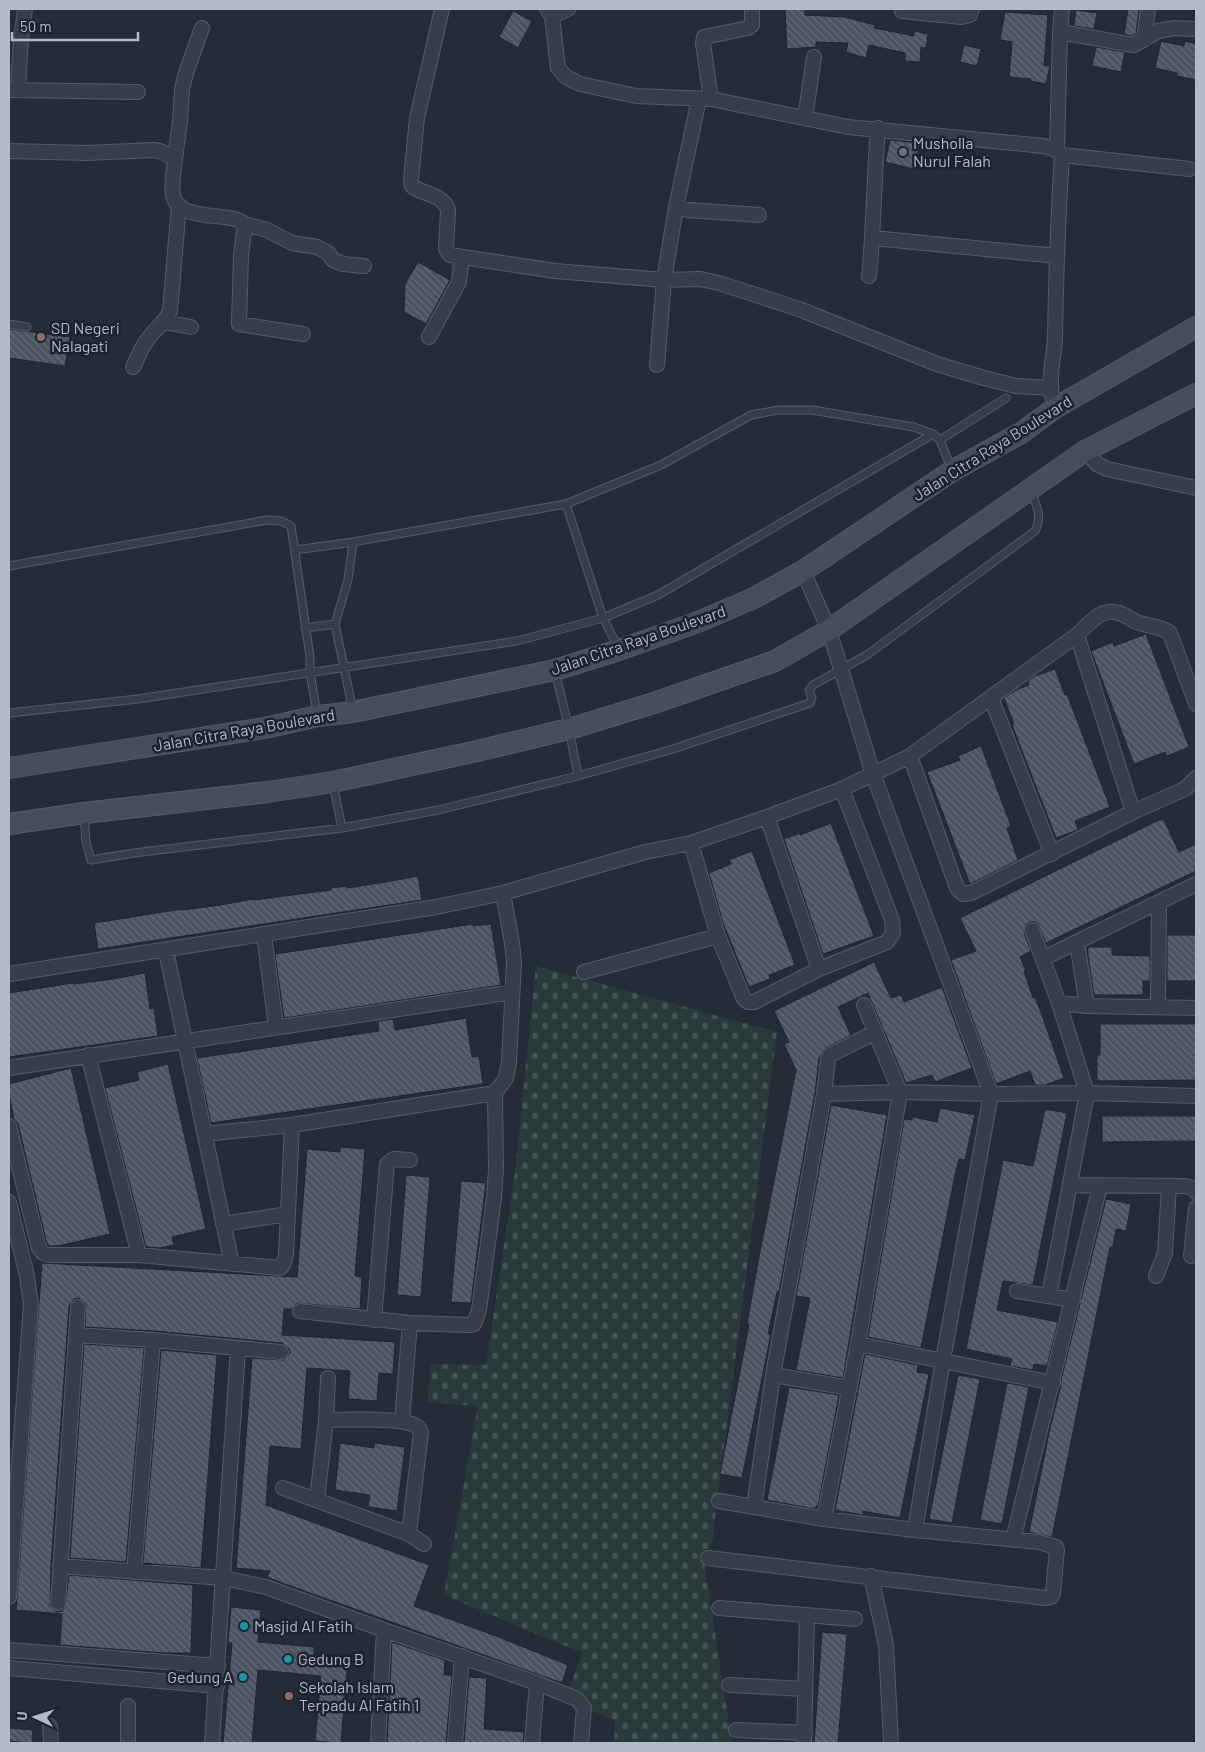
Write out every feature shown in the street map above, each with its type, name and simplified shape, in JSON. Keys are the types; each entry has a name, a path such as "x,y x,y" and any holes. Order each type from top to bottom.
{"main road":[{"name":"Jalan Citra Raya Boulevard","path":"9,768 256,729 318,716 353,712 555,670 698,622 754,598 803,571 952,471 1021,433 1053,398 1196,327"},
{"path":"9,824 84,813 268,792 332,782 473,752 569,729 654,703 775,661 829,630 1085,451 1196,394"}],"street":[{"path":"25,9 13,89 138,92"},
{"path":"442,9 417,118 411,180 412,186 439,198 446,204 448,210 446,249 450,254 459,257 556,271 664,280 700,279 720,283 799,309 956,370 1053,398 1060,152 1060,9"},
{"path":"568,9 550,12 558,68 566,77 580,84 636,96 705,99 848,127 878,128 1044,146 1060,152 1190,169"},
{"path":"657,365 664,280 676,208 705,99 704,37 748,28 752,25 752,9"},
{"path":"902,11 961,17 970,15 972,9"},
{"path":"1144,40 1148,9"},
{"path":"202,28 182,89 172,192 174,200 192,213 236,219 245,224 267,230 292,243 317,247 328,253 334,260 343,264 364,266"},
{"path":"1060,32 1134,45 1164,30 1175,28 1193,29"},
{"path":"805,118 814,57"},
{"path":"869,276 873,238 878,128"},
{"path":"9,151 87,153 154,150 175,159"},
{"path":"133,367 146,340 156,328 166,322 170,311 179,205"},
{"path":"676,208 759,215"},
{"path":"245,224 241,255 239,324 303,334"},
{"path":"873,238 1056,256"},
{"path":"429,337 459,282 461,266 459,257"},
{"path":"166,322 192,327"},
{"path":"1085,451 1097,464 1108,469 1196,488"},
{"path":"803,571 829,630 873,774 991,1094 943,1360 915,1530"},
{"path":"9,974 166,951 436,907 503,893 645,852 691,843 842,789 910,756 1077,635 1100,614 1106,611 1120,613 1137,622 1166,630 1170,633 1196,704"},
{"path":"1077,635 1133,812"},
{"path":"991,698 1052,854"},
{"path":"910,756 959,892 963,894 971,893 1133,812 1185,789 1196,778"},
{"path":"691,843 718,936 744,999 748,1002 754,1002 819,969 887,942 893,933 892,920 842,789"},
{"path":"767,817 819,969"},
{"path":"1044,958 1196,884"},
{"path":"300,1311 410,1323 470,1325 474,1324 476,1320 479,1310 494,1198 496,1170 495,1093 503,1083 508,1071 514,962 503,893"},
{"path":"1158,1007 1159,902"},
{"path":"1032,930 1060,1003 1087,1093 1048,1296"},
{"path":"264,935 276,1026"},
{"path":"584,972 718,936"},
{"path":"1077,943 1087,1006"},
{"path":"166,951 232,1264"},
{"path":"9,1068 276,1026 512,992"},
{"path":"1060,1003 1087,1006 1196,1008"},
{"path":"824,1519 858,1344 900,1092 864,1005"},
{"path":"754,1506 773,1375 830,1055 876,1032"},
{"path":"88,1055 139,1255"},
{"path":"824,1094 900,1092 991,1094 1087,1093 1196,1096"},
{"path":"205,1134 292,1125 495,1093"},
{"path":"9,1126 39,1248 44,1253 139,1255 281,1267 286,1255 292,1125"},
{"path":"374,1320 387,1164 394,1159 410,1160"},
{"path":"1070,1185 1189,1187 1196,1192"},
{"path":"1013,1540 1100,1186"},
{"path":"1156,1276 1165,1253 1170,1186"},
{"path":"9,1202 27,1276 31,1305 9,1597"},
{"path":"1165,1253 1193,1257 1196,1208"},
{"path":"224,1224 288,1214"},
{"path":"1018,1291 1073,1300"},
{"path":"58,1604 78,1307"},
{"path":"402,1421 410,1323"},
{"path":"76,1335 281,1352"},
{"path":"134,1572 153,1340"},
{"path":"858,1344 1053,1383"},
{"path":"212,1743 238,1348"},
{"path":"773,1375 850,1388"},
{"path":"317,1500 326,1420 328,1378"},
{"path":"326,1420 402,1421 415,1425 421,1432 409,1534"},
{"path":"284,1488 409,1534 424,1544"},
{"path":"708,1558 1045,1598 1051,1597 1054,1590 1057,1548 1039,1542 824,1519 719,1501"},
{"path":"60,1566 223,1578 266,1587 538,1683 577,1700 584,1708 581,1743"},
{"path":"871,1576 886,1644 891,1743"},
{"path":"719,1608 855,1619"},
{"path":"736,1730 804,1738 807,1616"},
{"path":"378,1743 384,1630"},
{"path":"9,1650 218,1666"},
{"path":"55,1671 56,1654"},
{"path":"455,1743 462,1656"},
{"path":"9,1668 217,1686"},
{"path":"532,1743 538,1683"},
{"path":"729,1685 805,1689"},
{"path":"128,1706 128,1743"},
{"path":"50,1726 51,1743"}],"lane":[{"path":"9,324 27,327"},
{"path":"940,440 1006,398"},
{"path":"296,550 353,542 566,504 661,465 751,415 779,410 812,410 914,428 933,434 940,440 952,471"},
{"path":"9,714 138,699 517,641 603,618 658,595 933,434"},
{"path":"84,813 86,842 91,860 134,853 342,828 438,810 578,776 672,749 810,702 812,698 809,690 811,687 867,655 1035,531 1040,515 1031,490"},
{"path":"566,504 603,618 619,650"},
{"path":"9,566 267,520 281,521 291,526 296,550 310,672 318,716"},
{"path":"353,542 348,580 335,624 353,712"},
{"path":"306,628 335,624"},
{"path":"555,670 578,776"},
{"path":"332,782 342,828"}],"green space":[{"path":"536,966 777,1032 712,1542 704,1562 732,1743 614,1743 615,1720 565,1700 582,1653 444,1595 478,1406 427,1402 431,1364 486,1365 515,1172"}],"building":[{"path":"785,9 805,9 805,15 844,17 875,25 874,28 914,36 914,31 928,34 926,48 921,47 920,62 905,61 905,53 869,45 866,58 846,52 848,43 816,42 816,47 787,49"},
{"path":"1128,9 1139,9 1136,34 1132,36 1124,34"},
{"path":"1076,10 1097,13 1094,29 1074,26"},
{"path":"513,11 532,21 518,48 499,37"},
{"path":"1005,12 1048,15 1044,65 1050,66 1046,84 1031,81 1031,79 1009,77 1012,42 1000,40"},
{"path":"1161,41 1184,46 1185,41 1196,44 1196,80 1155,68"},
{"path":"964,45 981,49 977,66 960,62"},
{"path":"1096,47 1125,52 1121,72 1092,66"},
{"name":"Musholla Nurul Falah","path":"890,140 920,143 914,169 885,162"},
{"path":"418,262 450,280 426,324 404,312 405,284"},
{"path":"9,329 70,337 65,366 9,358"},
{"path":"1146,634 1189,747 1167,756 1165,752 1134,764 1091,651 1113,642 1114,646"},
{"path":"1055,669 1065,695 1067,694 1110,807 1075,821 1078,830 1056,838 1012,725 1014,724 1004,698 1016,690 1029,685 1028,681 1035,676"},
{"path":"981,746 1011,826 1007,828 1018,860 970,884 927,772 960,760 958,756"},
{"path":"1159,820 1164,820 1179,852 1196,844 1196,871 1046,943 1038,924 1033,921 1026,924 1024,933 1031,951 1020,957 1033,998 1035,997 1042,1015 1064,1078 1045,1085 1035,1085 1030,1071 996,1084 951,960 976,951 960,918"},
{"path":"831,823 874,936 823,954 784,839"},
{"path":"752,851 795,965 769,975 770,979 749,987 723,923 709,873 731,864 729,860"},
{"path":"418,876 422,900 98,949 94,923 253,899 331,890 331,888 347,886 347,888"},
{"path":"473,924 473,926 491,924 501,985 284,1018 275,954"},
{"path":"1167,935 1196,935 1196,981 1167,981"},
{"path":"1088,947 1112,947 1112,955 1150,956 1150,981 1143,981 1143,995 1094,995"},
{"path":"874,962 891,998 901,995 904,1002 942,987 972,1068 935,1082 932,1075 906,1083 868,993 838,1007 851,1035 826,1048 819,1058 815,1093 779,1292 777,1292 768,1334 771,1334 742,1478 720,1474 749,1325 747,1324 758,1262 796,1070 784,1044 789,1042 774,1011"},
{"path":"145,973 150,1009 154,1008 158,1036 9,1057 9,993"},
{"path":"466,1018 472,1057 479,1056 483,1084 211,1123 197,1058 379,1031 378,1021 393,1019 395,1030"},
{"path":"1100,1024 1196,1024 1196,1080 1097,1081 1097,1055 1100,1055"},
{"path":"168,1064 206,1229 172,1237 174,1245 160,1248 146,1247 105,1088 139,1080 137,1072"},
{"path":"71,1068 110,1234 58,1246 50,1246 47,1244 18,1124 14,1119 9,1084"},
{"path":"831,1105 887,1115 843,1378 796,1370 810,1298 796,1296"},
{"path":"940,1108 975,1115 965,1160 959,1159 955,1175 921,1348 868,1337 904,1119 912,1120 913,1117 937,1122"},
{"path":"1045,1109 1067,1113 1033,1285 1003,1281 997,1310 1058,1322 1047,1366 1034,1364 1033,1370 1010,1366 1012,1359 966,1349 1003,1160 1033,1166"},
{"path":"1102,1116 1196,1116 1196,1141 1102,1142"},
{"path":"340,1147 365,1149 355,1276 362,1277 360,1309 297,1303 292,1309 284,1309 282,1335 395,1342 393,1374 379,1373 377,1401 348,1399 350,1371 307,1368 301,1449 270,1446 266,1505 429,1565 414,1606 568,1665 562,1683 285,1584 267,1577 270,1571 236,1568 252,1358 284,1360 290,1353 289,1348 282,1343 154,1331 85,1327 86,1304 79,1298 74,1299 69,1306 51,1566 50,1606 57,1612 62,1611 65,1607 69,1575 193,1585 191,1653 165,1653 60,1645 62,1614 16,1610 42,1263 297,1277 307,1149 340,1152"},
{"path":"406,1175 430,1177 421,1297 397,1295"},
{"path":"461,1181 486,1183 471,1303 451,1302"},
{"path":"1106,1199 1131,1204 1126,1231 1116,1229 1113,1247 1110,1247 1052,1537 1029,1532 1061,1380"},
{"path":"84,1344 144,1348 126,1562 70,1558"},
{"path":"161,1350 217,1355 201,1568 143,1563"},
{"path":"865,1354 918,1365 917,1372 929,1374 900,1518 863,1511 863,1515 835,1510"},
{"path":"958,1375 980,1379 952,1523 929,1519"},
{"path":"1007,1383 1029,1387 1002,1524 980,1520"},
{"path":"789,1387 839,1395 818,1506 815,1509 767,1500"},
{"path":"340,1443 374,1448 374,1443 405,1447 397,1511 368,1507 370,1495 335,1490"},
{"path":"231,1607 261,1610 258,1642 314,1647 314,1655 348,1658 341,1743 315,1741 321,1676 258,1670 252,1743 223,1743 232,1643 228,1642"},
{"path":"822,1632 847,1634 838,1743 814,1743"},
{"path":"392,1642 445,1660 444,1675 452,1675 446,1743 387,1743"},
{"path":"469,1677 487,1678 484,1729 524,1732 523,1743 464,1743"},
{"path":"9,1728 33,1730 32,1743 9,1741"}],"place":[{"name":"Musholla Nurul Falah","path":"903,152"},
{"name":"SD Negeri Nalagati","path":"41,337"},
{"name":"Masjid Al Fatih","path":"244,1626"},
{"name":"Gedung B","path":"288,1659"},
{"name":"Gedung A","path":"243,1677"},
{"name":"Sekolah Islam Terpadu Al Fatih 1","path":"289,1696"}]}
